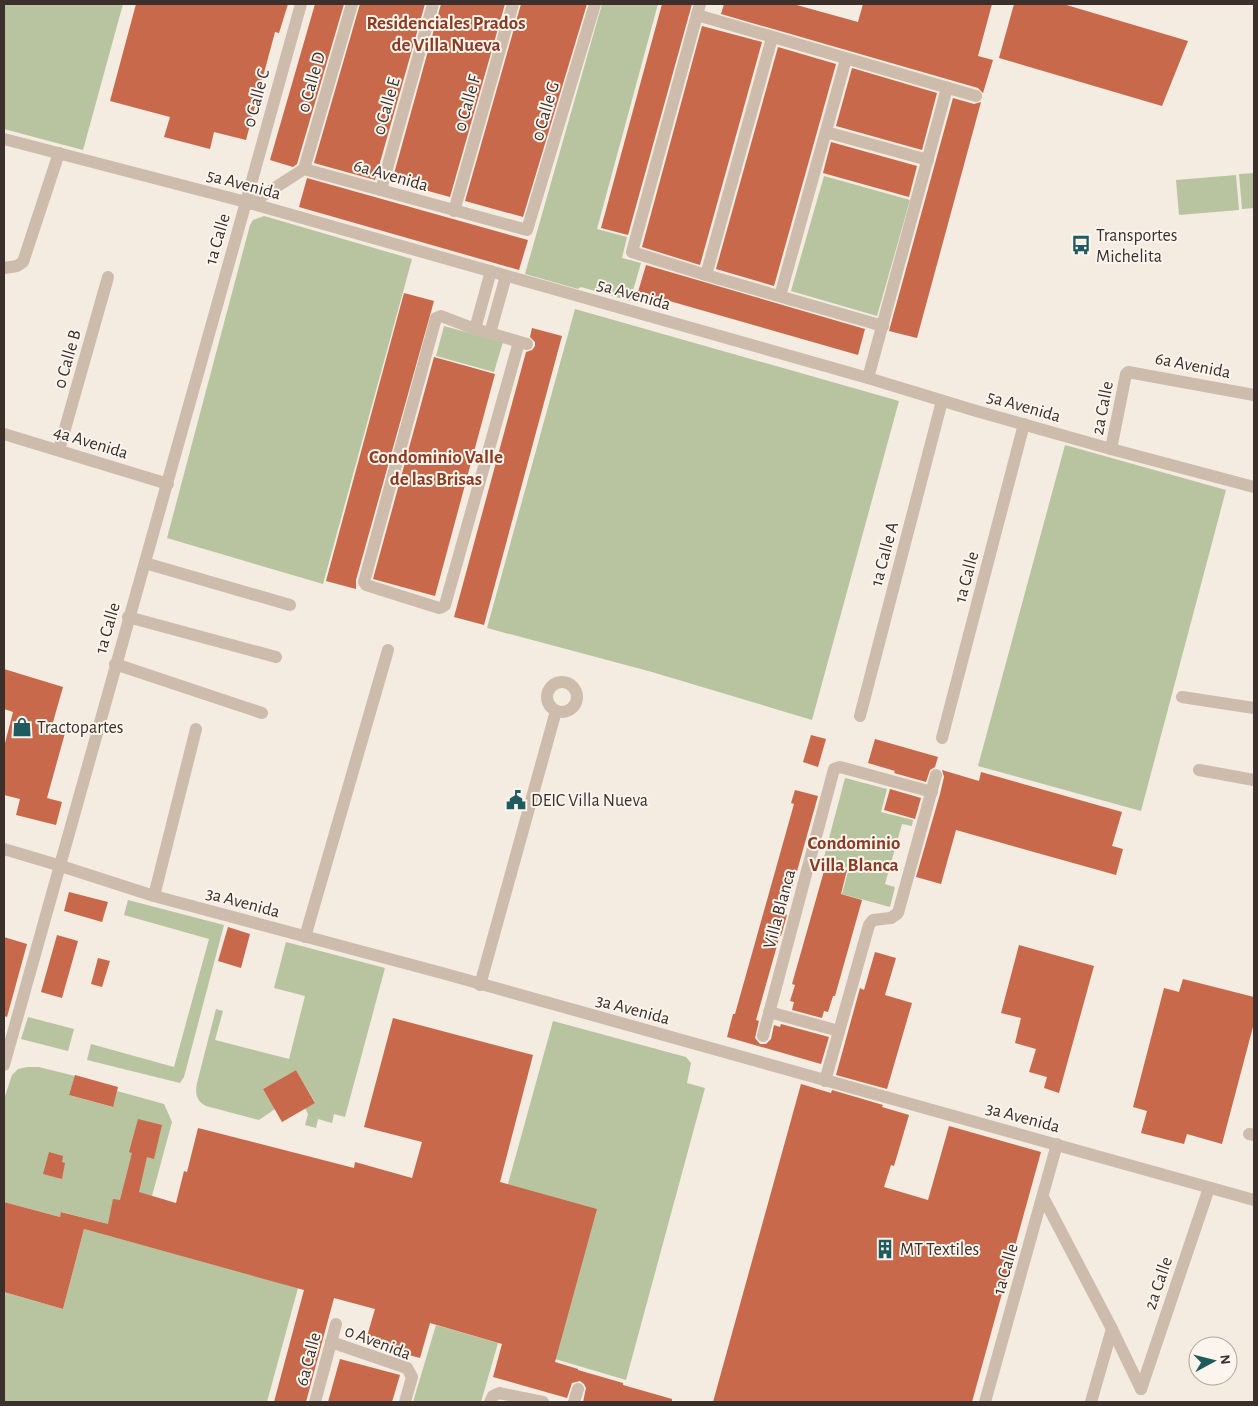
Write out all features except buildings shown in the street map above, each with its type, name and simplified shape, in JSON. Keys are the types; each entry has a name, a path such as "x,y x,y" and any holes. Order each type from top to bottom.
{"street":[{"name":"0 Calle C","path":"248,203 301,4"},
{"name":"0 Calle D","path":"304,170 352,4"},
{"name":"0 Calle E","path":"380,190 433,4"},
{"name":"0 Calle F","path":"454,211 514,4"},
{"name":"0 Calle G","path":"529,228 595,4"},
{"path":"883,326 633,253 631,249 698,10 772,38 976,96"},
{"path":"706,275 772,38"},
{"path":"780,296 846,59"},
{"path":"868,378 947,88"},
{"path":"826,132 928,160"},
{"name":"5a Avenida","path":"4,139 248,203 1112,449 1254,487"},
{"path":"4,268 17,266 23,262 59,154"},
{"path":"248,203 304,170"},
{"name":"6a Avenida","path":"304,170 525,230 529,228"},
{"name":"1a Calle","path":"4,1065 61,866 128,617 248,203"},
{"path":"475,328 491,271"},
{"path":"490,333 506,276"},
{"name":"0 Calle B","path":"60,450 108,277"},
{"path":"441,316 490,333 523,343 445,604 442,608 439,608 366,585 364,582 366,573 436,318 441,316"},
{"name":"6a Avenida","path":"1126,374 1132,371 1254,395"},
{"name":"2a Calle","path":"1112,449 1126,374"},
{"name":"1a Calle A","path":"860,716 942,401"},
{"name":"1a Calle","path":"942,738 1024,424"},
{"name":"4a Avenida","path":"4,434 168,484"},
{"path":"145,563 290,605"},
{"path":"128,617 276,657"},
{"path":"305,937 388,650"},
{"path":"115,664 262,713"},
{"path":"1182,697 1254,708"},
{"path":"480,985 556,711"},
{"path":"154,896 196,729"},
{"path":"1254,772 1199,766 1254,780"},
{"name":"Villa Blanca","path":"763,1036 834,768 840,767 932,792"},
{"path":"825,1081 870,922 874,919 892,918 898,913 936,775"},
{"name":"3a Avenida","path":"4,849 154,896 1057,1144 1254,1200"},
{"path":"769,1012 839,1031"},
{"name":"1a Calle","path":"985,1402 1057,1144"},
{"name":"2a Calle","path":"1112,1329 1141,1389 1209,1188"},
{"path":"1043,1197 1112,1329 1091,1402"},
{"name":"6a Calle","path":"315,1402 336,1324"},
{"name":"0 Avenida","path":"331,1342 407,1368 412,1380 405,1402"},
{"path":"574,1402 578,1389"},
{"path":"491,1399 502,1394 543,1402"}],"green space":[{"path":"4,4 123,4 83,150 4,129"},
{"path":"602,4 658,4 597,229 627,237 622,258 641,263 630,301 525,274"},
{"path":"1254,173 1254,208 1242,209 1239,174"},
{"path":"1236,175 1239,210 1179,215 1176,180"},
{"path":"824,176 910,200 877,316 791,291"},
{"path":"264,216 412,259 323,584 167,538 250,225 253,220"},
{"path":"575,309 899,401 812,720 652,672 487,628"},
{"path":"444,326 503,342 494,372 436,356"},
{"path":"1065,445 1226,490 1141,811 978,766"},
{"path":"845,778 887,789 881,812 913,820 912,826 902,824 885,884 895,887 890,907 842,894 849,868 823,861"},
{"path":"128,900 224,925 184,1077 180,1083 87,1060 91,1044 174,1067 209,939 124,915"},
{"path":"286,942 385,968 345,1117 334,1114 332,1123 318,1119 316,1128 305,1125 308,1114 305,1108 315,1102 296,1070 263,1089 275,1109 259,1120 206,1106 200,1102 196,1093 216,1009 223,1011 215,1040 289,1059 305,996 274,988"},
{"path":"28,1017 74,1029 68,1051 21,1039"},
{"path":"553,1021 686,1057 691,1063 687,1083 705,1088 626,1380 555,1359 508,1184"},
{"path":"39,1067 75,1076 69,1095 112,1107 117,1091 164,1104 172,1122 142,1233 62,1212 60,1217 4,1202 4,1099 12,1075 18,1069"},
{"path":"84,1229 298,1288 267,1402 4,1402 4,1292 63,1309"},
{"path":"436,1325 498,1343 481,1402 413,1402"}],"place":[{"name":"Transportes Michelita","path":"1081,245"},
{"name":"Tractopartes","path":"22,727"},
{"name":"DEIC Villa Nueva","path":"516,800"},
{"name":"MT Textiles","path":"885,1249"}],"district":[{"name":"Residenciales Prados de Villa Nueva","path":"446,33"},
{"name":"Condominio Valle de las Brisas","path":"436,467"},
{"name":"Condominio Villa Blanca","path":"854,853"}]}
